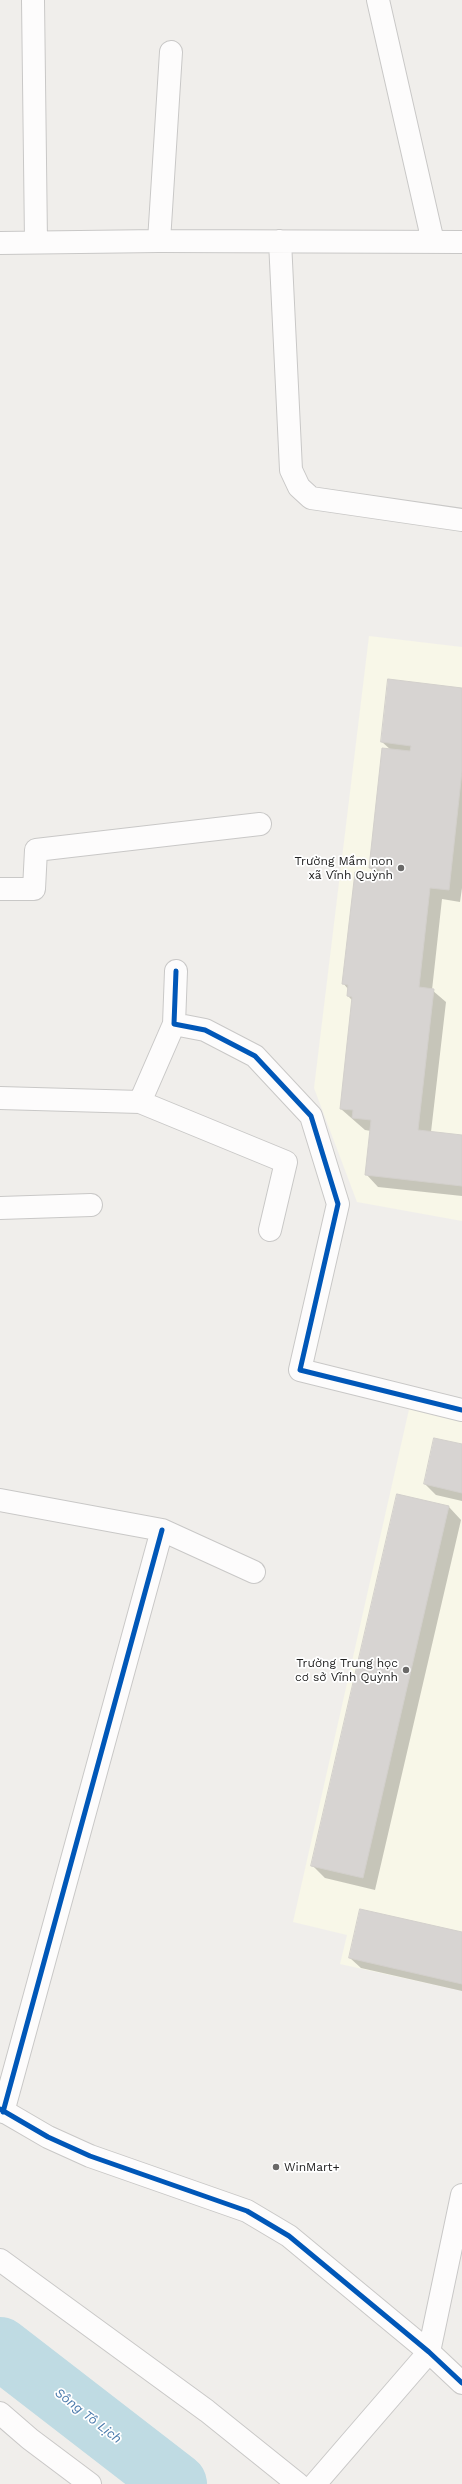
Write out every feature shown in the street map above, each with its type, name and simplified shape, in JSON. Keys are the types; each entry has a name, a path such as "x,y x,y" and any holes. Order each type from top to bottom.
{"street":[{"path":"33,0 36,241"},
{"path":"378,0 433,242"},
{"path":"159,241 172,52"},
{"path":"0,244 36,241 462,242"},
{"path":"280,242 291,470 298,487 311,498 462,520"},
{"path":"0,889 34,890 36,850 260,824"},
{"path":"140,1102 174,1024 176,971"},
{"path":"174,1024 205,1030 254,1056 312,1116 338,1204 300,1370 462,1410"},
{"path":"0,1098 140,1102 286,1162 270,1230"},
{"path":"0,1208 90,1205"},
{"path":"0,1500 162,1530 254,1572"},
{"path":"162,1530 2,2111 90,2156 247,2211 289,2236 429,2352 462,2383"},
{"path":"316,2484 429,2352 462,2195"},
{"path":"0,2260 207,2411 298,2484"},
{"path":"0,2413 30,2439 90,2484"}],"shaded area":[{"name":"Trường Mầm non xã Vĩnh Quỳnh","path":"369,636 462,647 462,1221 357,1202 314,1088"},
{"name":"Trường Trung học cơ sở Vĩnh Quỳnh","path":"410,1405 462,1419 462,1991 340,1964 347,1935 293,1922"}],"building":[{"path":"388,679 462,688 462,771 449,890 430,888 419,987 434,989 418,1130 462,1135 462,1186 365,1175 371,1120 352,1118 353,1110 340,1109 352,997 347,996 348,985 342,984 355,872 379,875 380,869 369,868 382,748 410,751 411,746 381,742"},
{"path":"434,1438 462,1444 462,1493 424,1484"},
{"path":"397,1494 449,1506 363,1878 311,1866"},
{"path":"360,1909 462,1932 462,1984 349,1958"}],"waterway":[{"name":"Sông Tô Lịch","path":"0,2348 176,2484"}],"cycle path":[{"path":"176,971 174,1024 205,1030 255,1056 311,1116 338,1204 300,1370 462,1410"},
{"path":"3,2112 162,1530"},
{"path":"0,2109 48,2137 90,2156 247,2211 289,2236 429,2352 462,2383"}],"place":[{"name":"Trường Mầm non xã Vĩnh Quỳnh","path":"401,868"},
{"name":"Trường Trung học cơ sở Vĩnh Quỳnh","path":"406,1670"},
{"name":"WinMart+","path":"276,2167"}]}
